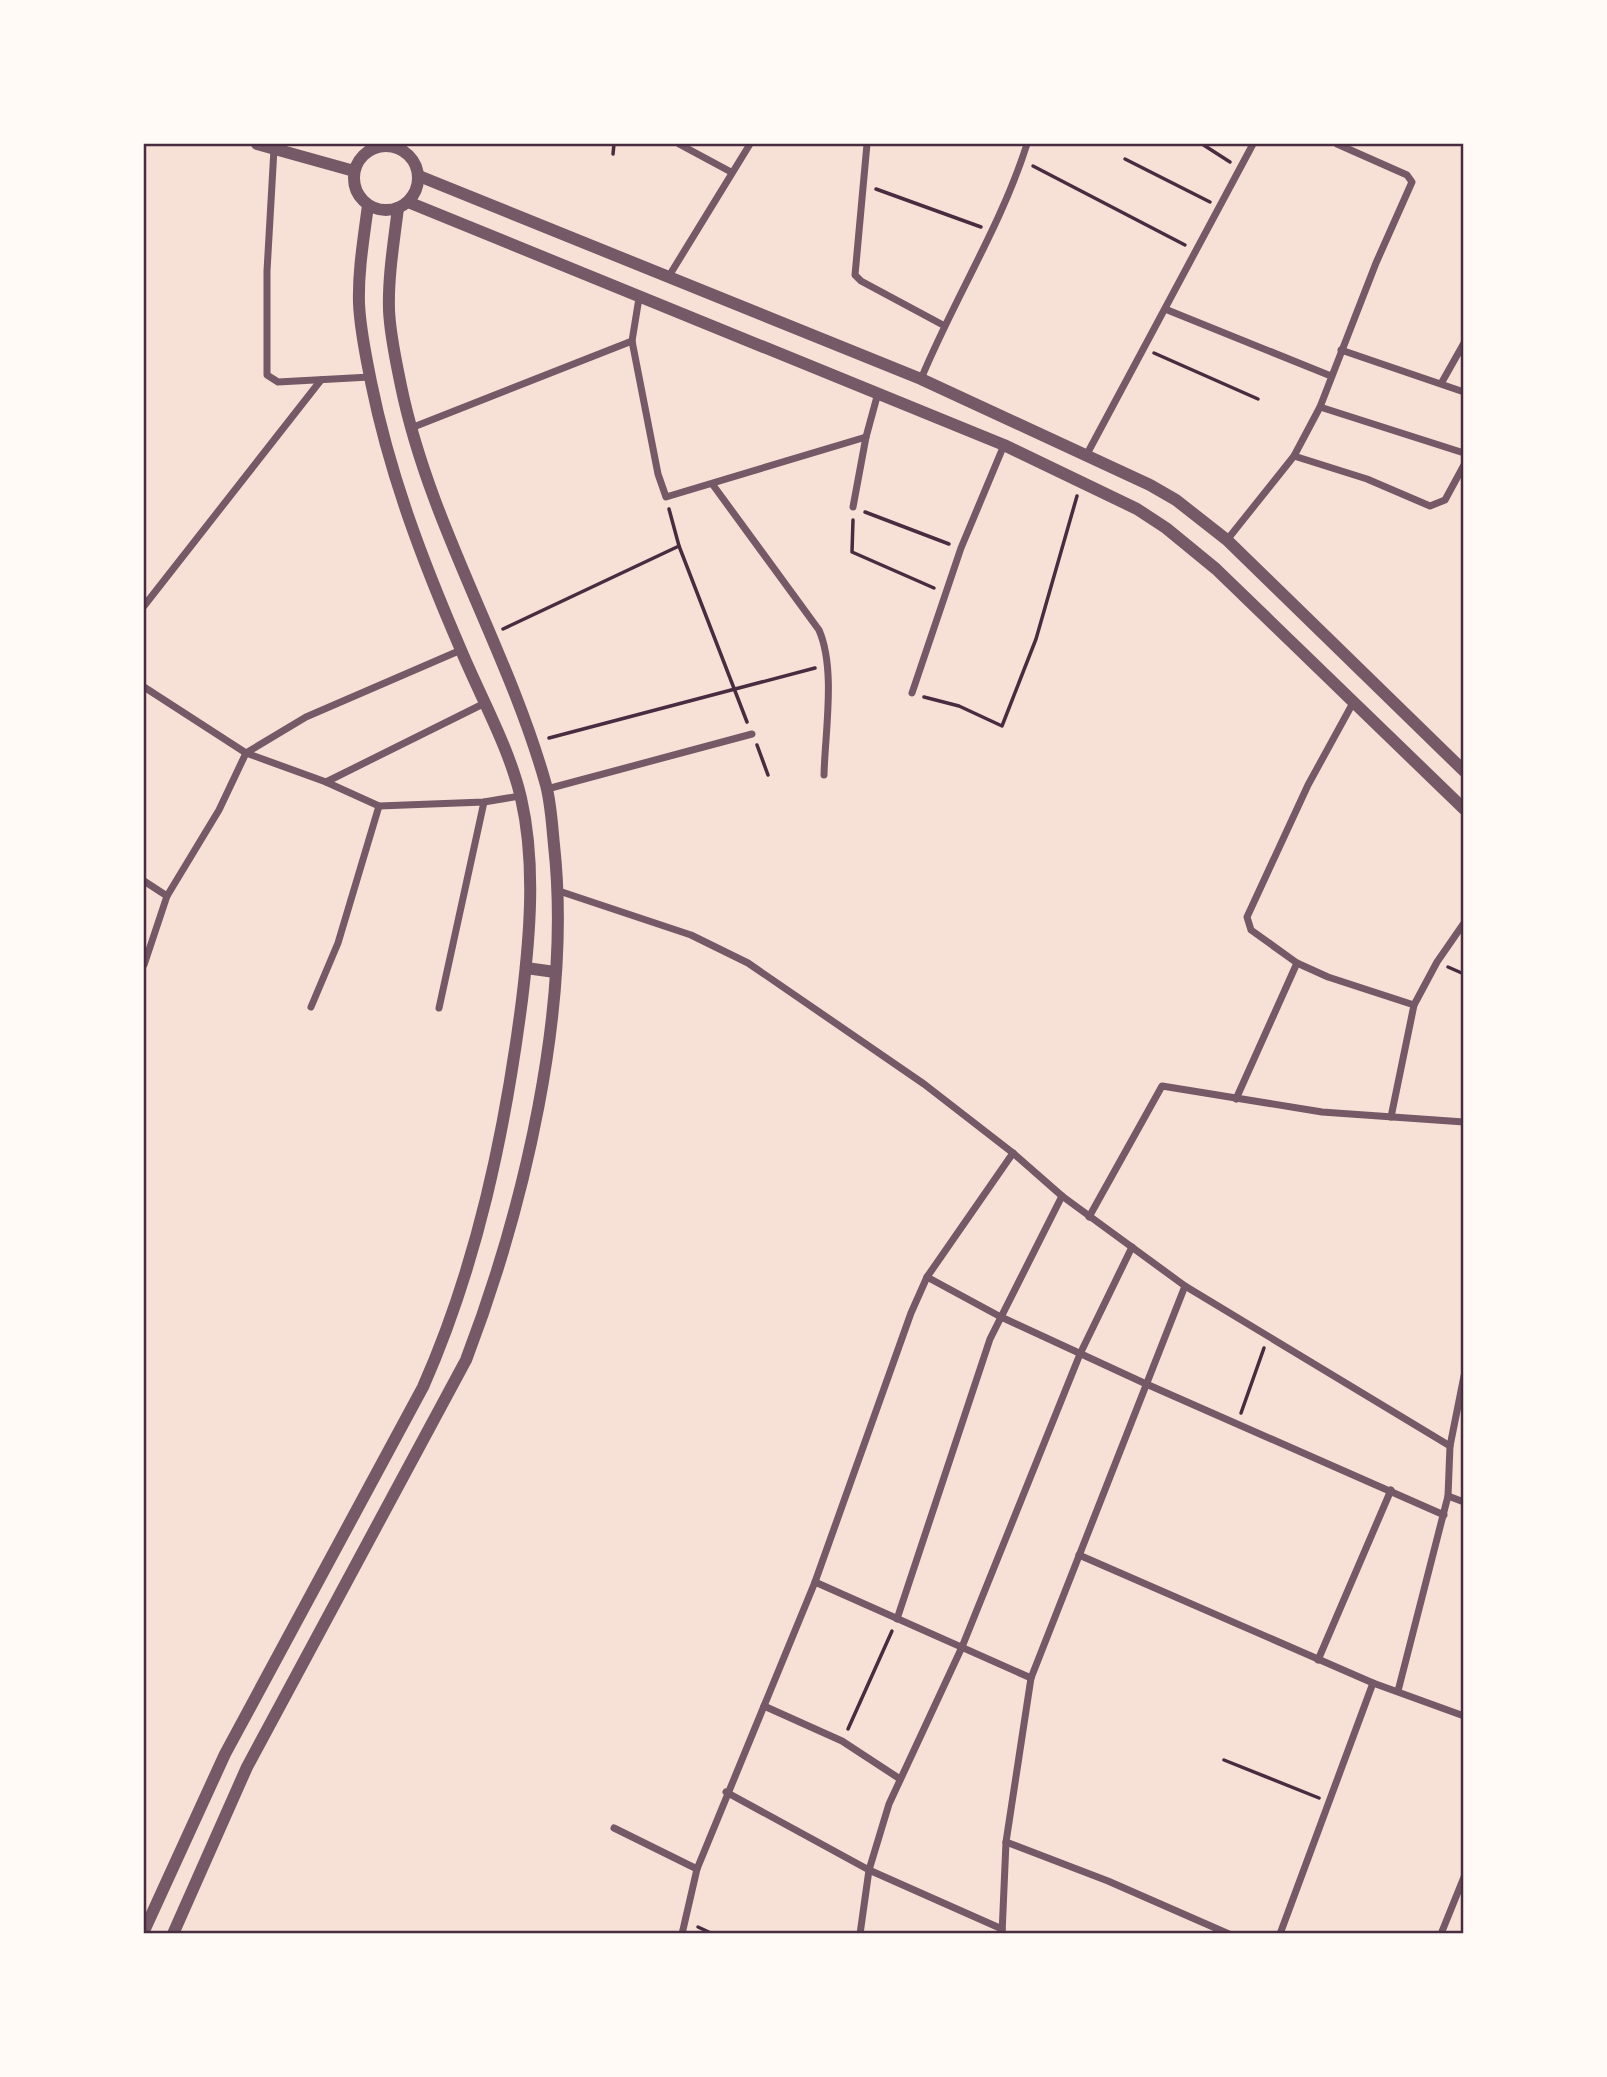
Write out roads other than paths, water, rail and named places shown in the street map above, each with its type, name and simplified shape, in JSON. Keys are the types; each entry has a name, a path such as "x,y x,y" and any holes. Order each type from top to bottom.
{"street":[{"path":"257,144 354,171"},
{"path":"679,144 731,172"},
{"path":"669,276 750,144"},
{"path":"867,144 861,183 856,277 943,325"},
{"path":"921,379 943,325 993,232 1027,144"},
{"path":"1087,454 1253,144"},
{"path":"1227,540 1294,456 1320,407 1341,350 1412,182 1407,175 1337,144"},
{"path":"173,1934 247,1767 466,1360 486,1305 528,1149 547,1041 555,972 559,891 547,789 533,742 446,531 410,428 389,309 403,205 418,185 419,176 412,157 404,147 376,145 366,152 354,171 354,184 359,196 368,205 383,210 403,205 639,298 1004,445 1137,509 1192,547 1354,700 1464,809"},
{"path":"274,148 267,271 267,375 278,382 370,377"},
{"path":"419,176 921,379 1087,454 1176,500 1227,540 1464,771"},
{"path":"144,1931 225,1754 423,1387 440,1348 476,1237 498,1143 526,968 530,882 527,832 520,796 485,703 398,492 383,441 359,303 368,205"},
{"path":"639,298 632,341 658,474 666,497 866,437"},
{"path":"1165,309 1331,376"},
{"path":"410,428 632,341"},
{"path":"1442,382 1464,343"},
{"path":"1341,350 1442,382 1464,392"},
{"path":"144,607 321,380"},
{"path":"853,508 866,437 878,393"},
{"path":"1320,407 1464,453"},
{"path":"912,693 961,548 1004,445"},
{"path":"1294,456 1367,479 1430,506 1445,500 1464,465"},
{"path":"713,485 820,630 828,665 824,775"},
{"path":"144,965 167,896 219,810 246,753 306,717 461,650"},
{"path":"144,687 246,753 327,782 379,806 484,802 520,796"},
{"path":"1354,700 1308,785 1247,917 1251,930 1297,963 1328,977 1414,1005"},
{"path":"327,782 485,703"},
{"path":"547,789 752,734"},
{"path":"439,1008 484,802"},
{"path":"311,1007 338,943 379,806"},
{"path":"144,881 167,896"},
{"path":"559,891 691,935 748,963 924,1084 1013,1153 1062,1196 1185,1286 1450,1446"},
{"path":"1391,1117 1414,1005 1437,962 1464,923"},
{"path":"1236,1099 1297,963"},
{"path":"526,968 555,972"},
{"path":"1089,1216 1159,1088 1166,1085 1322,1112 1464,1122"},
{"path":"682,1934 697,1869 726,1792 815,1582 911,1313 927,1277 1013,1153"},
{"path":"897,1619 999,1316 1062,1196"},
{"path":"860,1934 869,1870 900,1779 962,1647 1080,1353 1132,1247"},
{"path":"927,1277 999,1316 1144,1383 1444,1515"},
{"path":"726,1792 869,1870 1002,1931 1006,1843 1031,1678 1144,1383 1185,1286"},
{"path":"1398,1691 1448,1496 1450,1446 1464,1376"},
{"path":"1318,1660 1391,1490"},
{"path":"1448,1496 1464,1502"},
{"path":"1079,1555 1373,1684 1464,1716"},
{"path":"815,1582 1031,1678"},
{"path":"1280,1934 1373,1684"},
{"path":"764,1706 842,1741 900,1779"},
{"path":"614,1828 697,1869"},
{"path":"1006,1843 1108,1881 1229,1934"},
{"path":"1441,1934 1464,1877"}]}
